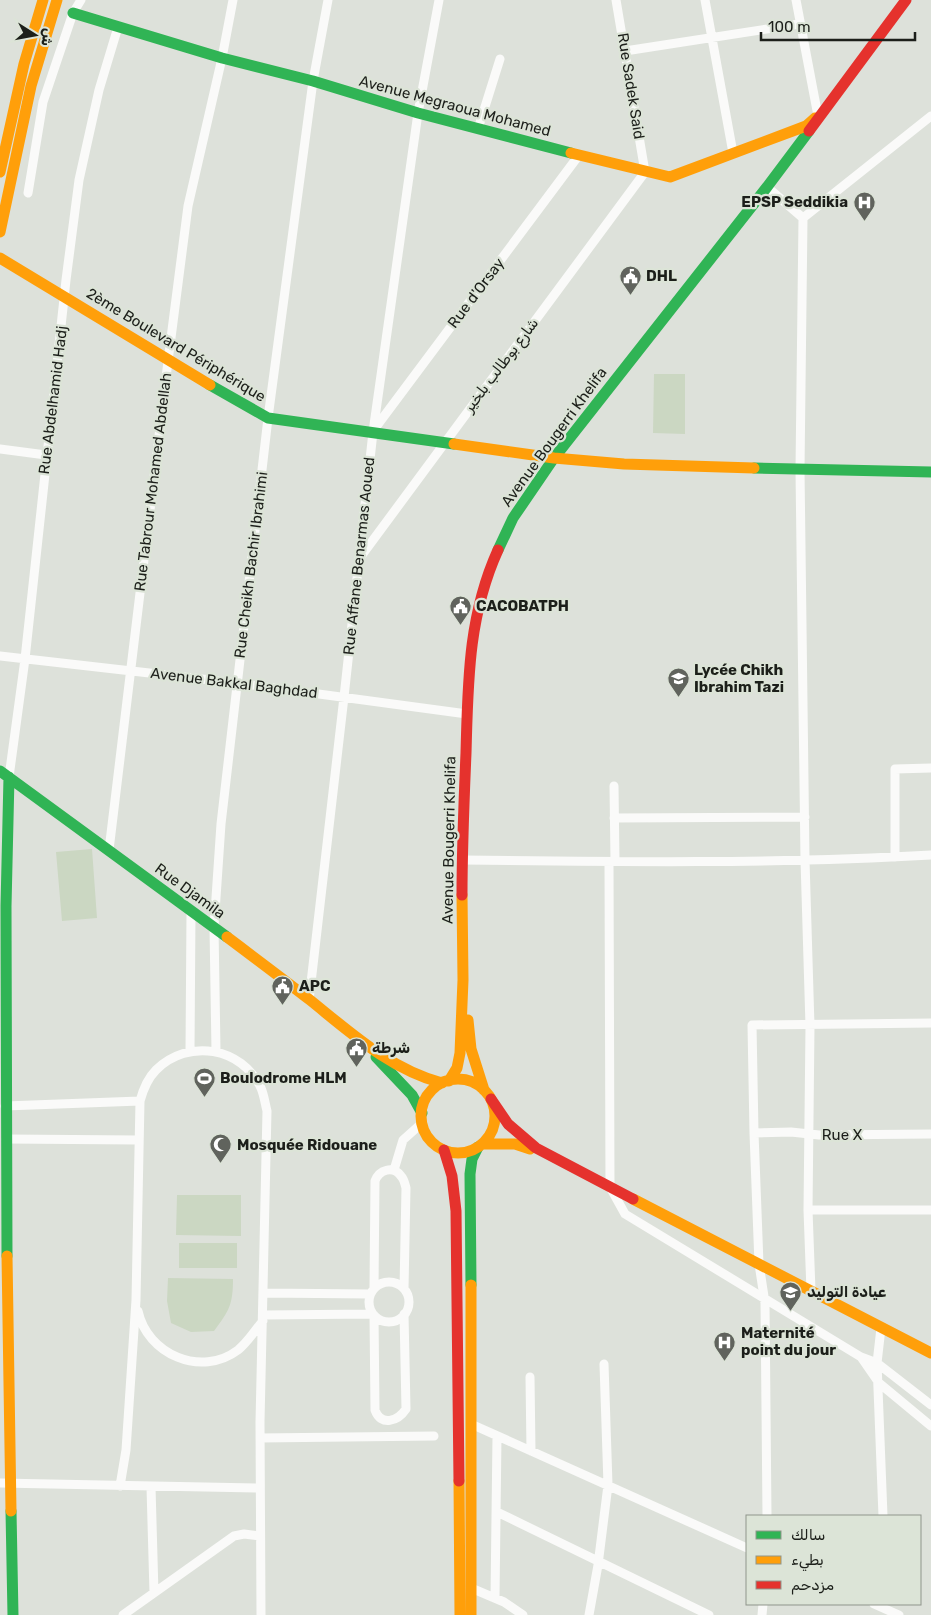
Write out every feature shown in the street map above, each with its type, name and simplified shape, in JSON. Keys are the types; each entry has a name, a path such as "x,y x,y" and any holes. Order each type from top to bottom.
{"main road":[{"path":"0,172 20,76 31,34 43,0"},
{"path":"0,232 34,73 57,0"},
{"name":"Avenue Bougerri Khelifa","path":"445,1082 459,1061 463,980 462,860 469,667 476,615 491,566 513,518 554,458 767,187 906,0"},
{"name":"Avenue Megraoua Mohamed","path":"73,13 222,58 313,81 418,113 670,177 806,126 821,114"},
{"name":"2ème Boulevard Périphérique","path":"0,258 168,361 268,418 444,441 554,458 658,466 931,472"},
{"path":"4,774 6,829 4,1483 13,1615"},
{"name":"Rue Djamila","path":"4,774 214,927 358,1039"},
{"name":"Avenue Bougerri Khelifa","path":"463,980 471,1049 488,1094"},
{"path":"358,1039 427,1081 445,1082 458,1079 468,1080 477,1084 488,1094 509,1128 544,1154"},
{"path":"358,1039 405,1087 422,1118 430,1139 444,1150 464,1153 481,1146 515,1144 544,1154 931,1353"},
{"path":"422,1118 426,1099 430,1093 445,1082"},
{"path":"471,1615 470,1174 472,1159 494,1127 494,1108 488,1094"},
{"path":"444,1150 449,1162 455,1190 460,1615"}],"street":[{"path":"28,193 43,102 73,13 81,0"},
{"name":"Rue Tabrour Mohamed Abdellah","path":"109,850 188,206 222,58 233,0"},
{"name":"Rue Cheikh Bachir Ibrahimi","path":"216,1051 214,927 221,824 268,418 313,81 328,0"},
{"name":"Rue Affane Benarmas Aoued","path":"309,1000 373,432 418,113 439,0"},
{"name":"Rue Sadek Said","path":"616,0 645,172"},
{"path":"705,0 733,153"},
{"path":"796,0 799,24 821,114"},
{"path":"625,51 799,24"},
{"name":"Rue Abdelhamid Hadj","path":"4,774 25,659 46,455 79,180 99,90 118,27"},
{"path":"478,129 500,59"},
{"path":"803,218 931,116"},
{"name":"Rue d'Orsay","path":"373,432 579,155"},
{"name":"شارع بوطالب بلخير","path":"359,559 444,441 645,172"},
{"path":"767,187 803,218 800,470 805,860 810,1026 808,1210 811,1290"},
{"path":"0,448 46,455"},
{"name":"Avenue Bakkal Baghdad","path":"0,656 237,683 467,714"},
{"path":"895,857 895,769 931,768"},
{"path":"614,786 610,1188 625,1214 861,1357 877,1363 931,1405"},
{"path":"614,818 805,817"},
{"path":"462,860 805,860 931,855"},
{"path":"190,1051 191,912"},
{"path":"767,1515 764,1297 760,1264 754,1133 752,1025 810,1026 931,1023"},
{"path":"120,1486 126,1450 136,1300 140,1100 155,1071 174,1056 190,1051 216,1051 227,1054 245,1066 261,1087 267,1111 260,1438 261,1615"},
{"path":"5,1106 140,1100"},
{"path":"394,1170 403,1140 422,1118"},
{"name":"Rue X","path":"754,1133 931,1134"},
{"path":"6,1139 138,1140"},
{"path":"386,1170 394,1170 402,1176 406,1188 404,1288 408,1300 404,1314 406,1409 402,1415 388,1421 382,1420 377,1416 375,1410 374,1315 369,1305 372,1291 375,1181 378,1174 386,1170"},
{"path":"808,1210 931,1210"},
{"path":"264,1293 372,1291 386,1282 399,1284 404,1288"},
{"path":"136,1300 140,1324 153,1342 173,1355 196,1362 215,1362 237,1350 264,1318 374,1315 386,1321 393,1321 404,1314"},
{"path":"881,1328 877,1363 883,1515"},
{"path":"861,1357 878,1383 931,1426"},
{"path":"588,1615 598,1561 608,1485 604,1364"},
{"path":"530,1377 531,1451"},
{"path":"472,1424 746,1548"},
{"path":"260,1438 434,1436"},
{"path":"495,1598 497,1436"},
{"path":"4,1483 260,1488"},
{"path":"151,1487 154,1593"},
{"path":"497,1512 709,1615"},
{"path":"123,1615 234,1536 244,1534 260,1536"},
{"path":"471,1588 495,1598 523,1615"},
{"path":"686,1615 690,1606"},
{"path":"885,1609 899,1615"}],"green space":[{"path":"654,374 685,374 685,434 653,433"},
{"path":"92,849 97,918 62,921 56,852"},
{"path":"177,1195 241,1195 241,1236 176,1235"},
{"path":"179,1243 237,1243 237,1268 179,1268"},
{"path":"168,1278 233,1279 231,1302 214,1331 191,1332 171,1323 167,1301"}],"traffic: fast":[{"path":"73,13 222,58 313,81 418,113 571,153"},
{"path":"498,550 513,518 554,458 809,131"},
{"path":"210,385 268,418 454,444"},
{"path":"754,468 931,472"},
{"path":"0,771 227,937"},
{"path":"7,1256 6,906 9,777"},
{"path":"376,1057 412,1095 422,1113"},
{"path":"471,1285 470,1174 472,1159 478,1147"},
{"path":"11,1511 13,1615"}],"traffic: slow":[{"path":"0,172 24,64 43,0"},
{"path":"0,232 31,86 57,0"},
{"path":"571,153 670,177 806,126 815,118"},
{"path":"0,258 210,385"},
{"path":"454,444 554,458 624,464 754,468"},
{"path":"449,1081 457,1068 460,1053 463,980 462,895"},
{"path":"227,937 372,1049 405,1069 442,1083"},
{"path":"468,1020 471,1049 484,1090"},
{"path":"458,1079 472,1082 484,1090 492,1102 495,1116 492,1130 484,1142 472,1150 458,1153 444,1150 432,1142 424,1130 421,1116 424,1102 432,1090 444,1082 458,1079"},
{"path":"483,1144 515,1144 530,1149"},
{"path":"633,1199 931,1353"},
{"path":"7,1256 11,1511"},
{"path":"471,1285 471,1615"},
{"path":"459,1481 460,1615"}],"traffic: jam":[{"path":"809,131 906,0"},
{"path":"462,895 469,675 475,625 488,575 498,550"},
{"path":"491,1099 508,1124 536,1148 633,1199"},
{"path":"444,1150 452,1176 456,1211 459,1481"}],"place":[{"name":"EPSP Seddikia","path":"864,221"},
{"name":"DHL","path":"630,295"},
{"name":"CACOBATPH","path":"460,625"},
{"name":"Lycée Chikh Ibrahim Tazi","path":"678,698"},
{"name":"APC","path":"283,1005"},
{"name":"شرطة","path":"356,1067"},
{"name":"Boulodrome HLM","path":"204,1097"},
{"name":"Mosquée Ridouane","path":"221,1164"},
{"name":"عيادة التوليد","path":"791,1311"},
{"name":"Maternité point du jour","path":"725,1361"}]}
